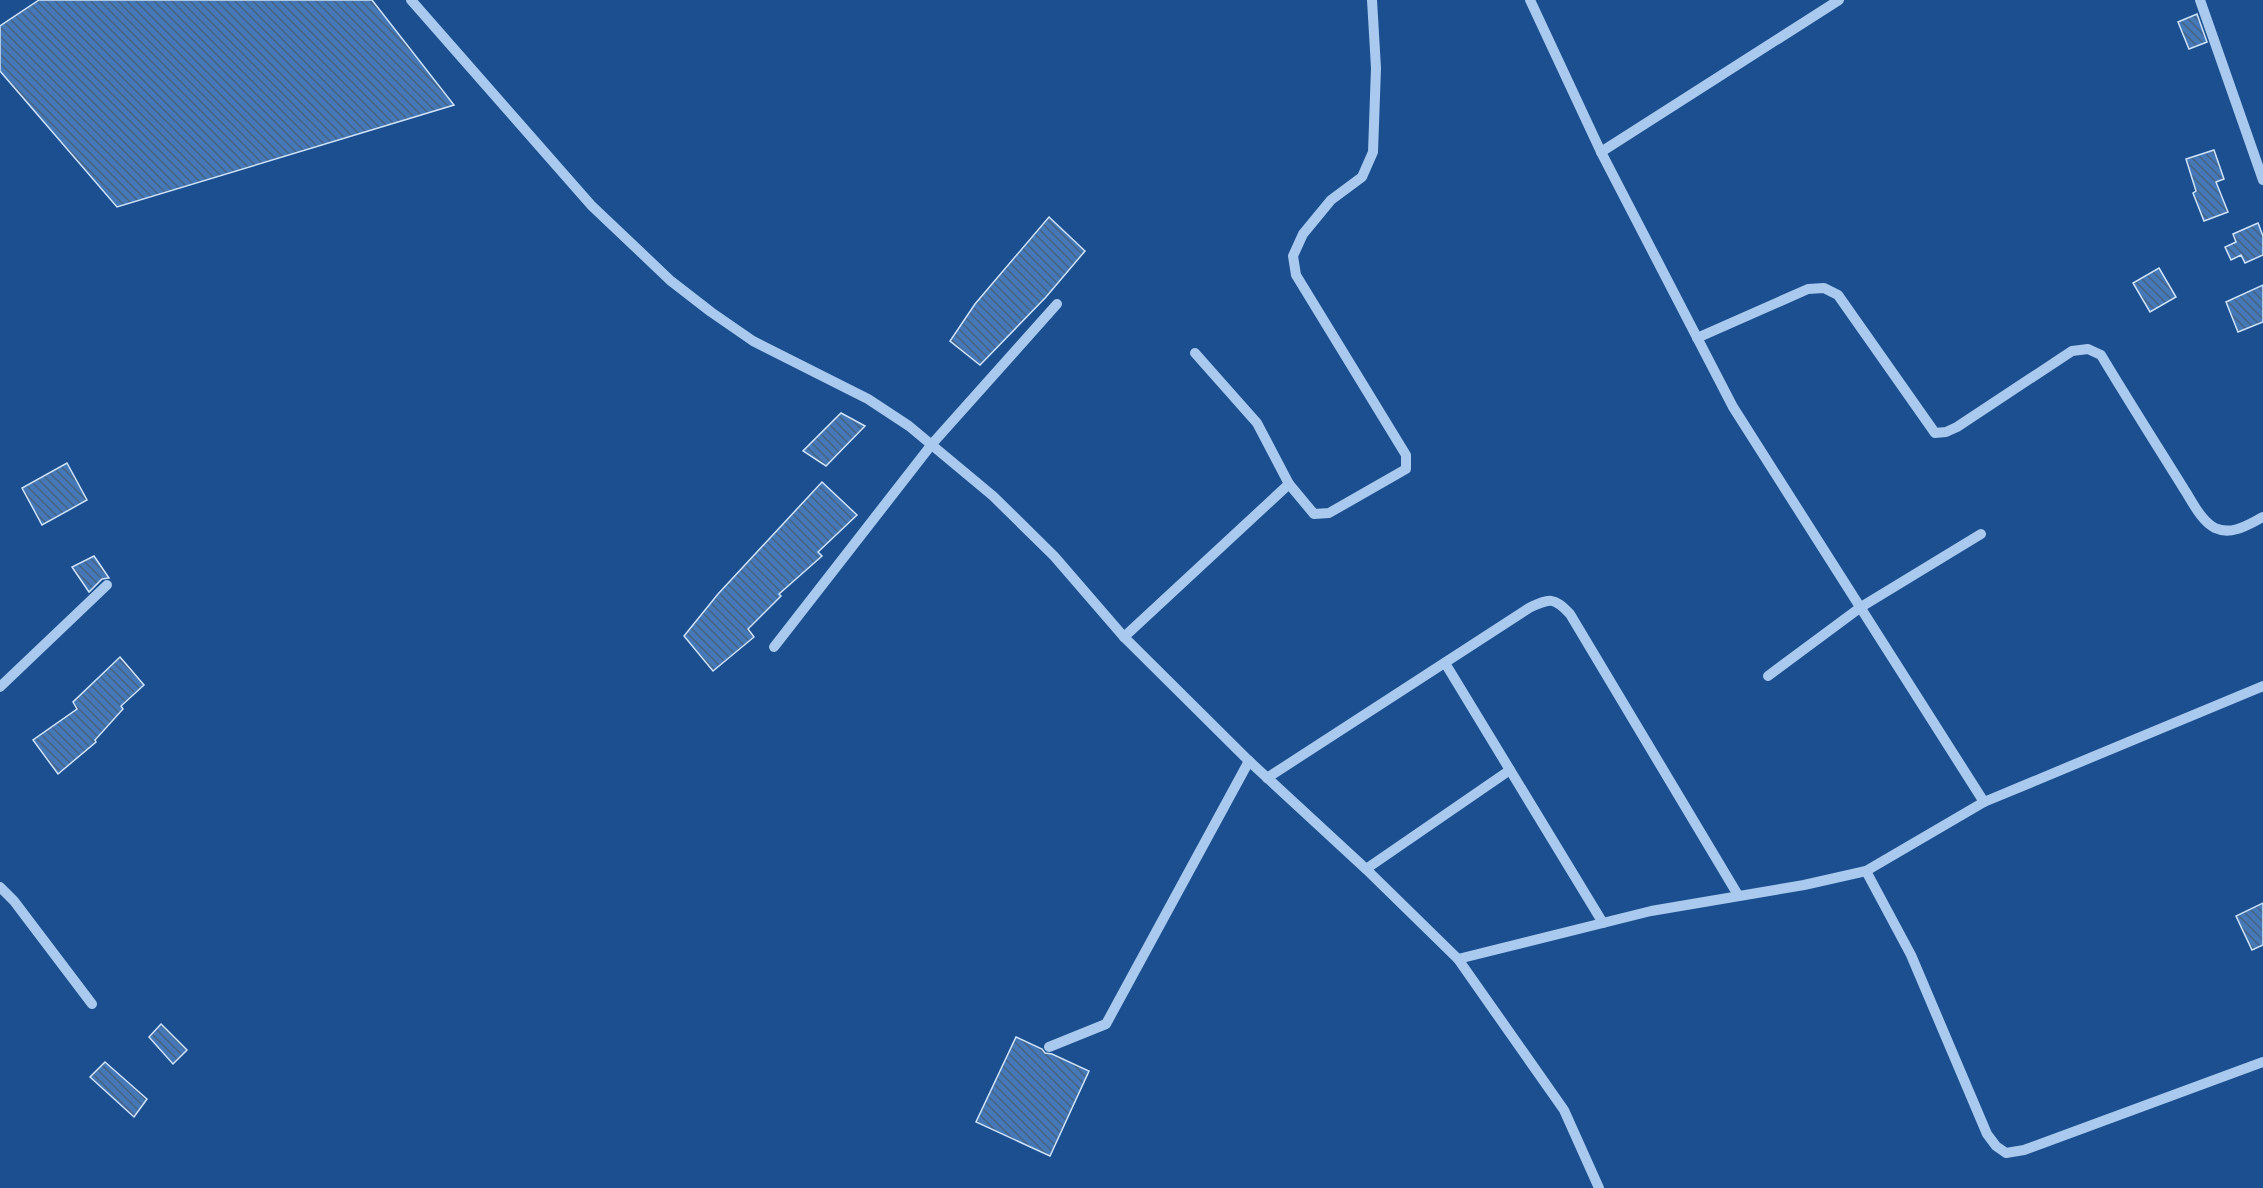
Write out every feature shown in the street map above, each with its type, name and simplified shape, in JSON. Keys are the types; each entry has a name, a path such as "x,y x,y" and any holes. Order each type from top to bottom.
{"street":[{"path":"411,0 591,205 671,281 753,341 868,399 909,426 993,496 1054,556 1124,637 1249,761 1366,869 1458,959 1564,1110 1599,1188"},
{"path":"1195,353 1257,423 1289,484 1314,514 1329,513 1406,470 1406,455 1296,275 1293,256 1303,234 1331,200 1362,177 1373,152 1376,68 1372,0"},
{"path":"1530,0 1601,152 1733,407 1984,802"},
{"path":"1601,152 1839,0"},
{"path":"2200,0 2263,180"},
{"path":"1697,338 1808,290 1824,288 1838,295 1935,432 1946,432 1957,427 2072,351 2088,349 2101,355 2151,440 2192,502 2213,527 2223,531 2233,530 2263,517"},
{"path":"774,647 932,444 1057,304"},
{"path":"1124,637 1289,484"},
{"path":"1768,676 1861,607 1981,534"},
{"path":"0,687 107,585"},
{"path":"1267,778 1529,609 1544,601 1559,602 1570,614 1738,895"},
{"path":"1445,663 1603,923"},
{"path":"1458,959 1651,911 1804,885 1866,871 1984,802 2263,686"},
{"path":"1049,1047 1106,1024 1249,761"},
{"path":"1366,869 1510,770"},
{"path":"1866,871 1911,955 1988,1134 1996,1146 2006,1153 2024,1150 2263,1062"},
{"path":"0,887 14,900 92,1004"}],"building":[{"path":"39,0 372,0 454,105 117,207 0,71 0,26"},
{"path":"2197,14 2207,42 2189,49 2178,22"},
{"path":"2214,150 2224,179 2216,182 2228,212 2204,221 2193,193 2196,191 2186,159"},
{"path":"1049,217 1085,251 1046,297 980,365 950,341 975,304"},
{"path":"2258,223 2263,236 2263,255 2245,263 2241,255 2231,260 2225,247 2236,242 2233,234"},
{"path":"2159,268 2176,297 2150,312 2133,283"},
{"path":"2263,285 2263,322 2238,332 2226,302"},
{"path":"841,413 865,426 826,466 803,451"},
{"path":"67,463 87,500 42,525 22,488"},
{"path":"822,482 857,515 818,552 822,556 779,594 781,596 748,629 754,637 713,671 684,636 718,594"},
{"path":"94,556 109,578 102,579 89,592 72,567"},
{"path":"120,657 144,685 121,706 123,709 95,740 96,742 58,774 33,740 77,709 73,702"},
{"path":"2263,903 2263,945 2252,950 2236,916"},
{"path":"161,1024 187,1050 173,1064 149,1037"},
{"path":"1016,1037 1042,1049 1045,1053 1089,1071 1050,1156 976,1122"},
{"path":"105,1062 147,1099 134,1117 90,1077"}]}
